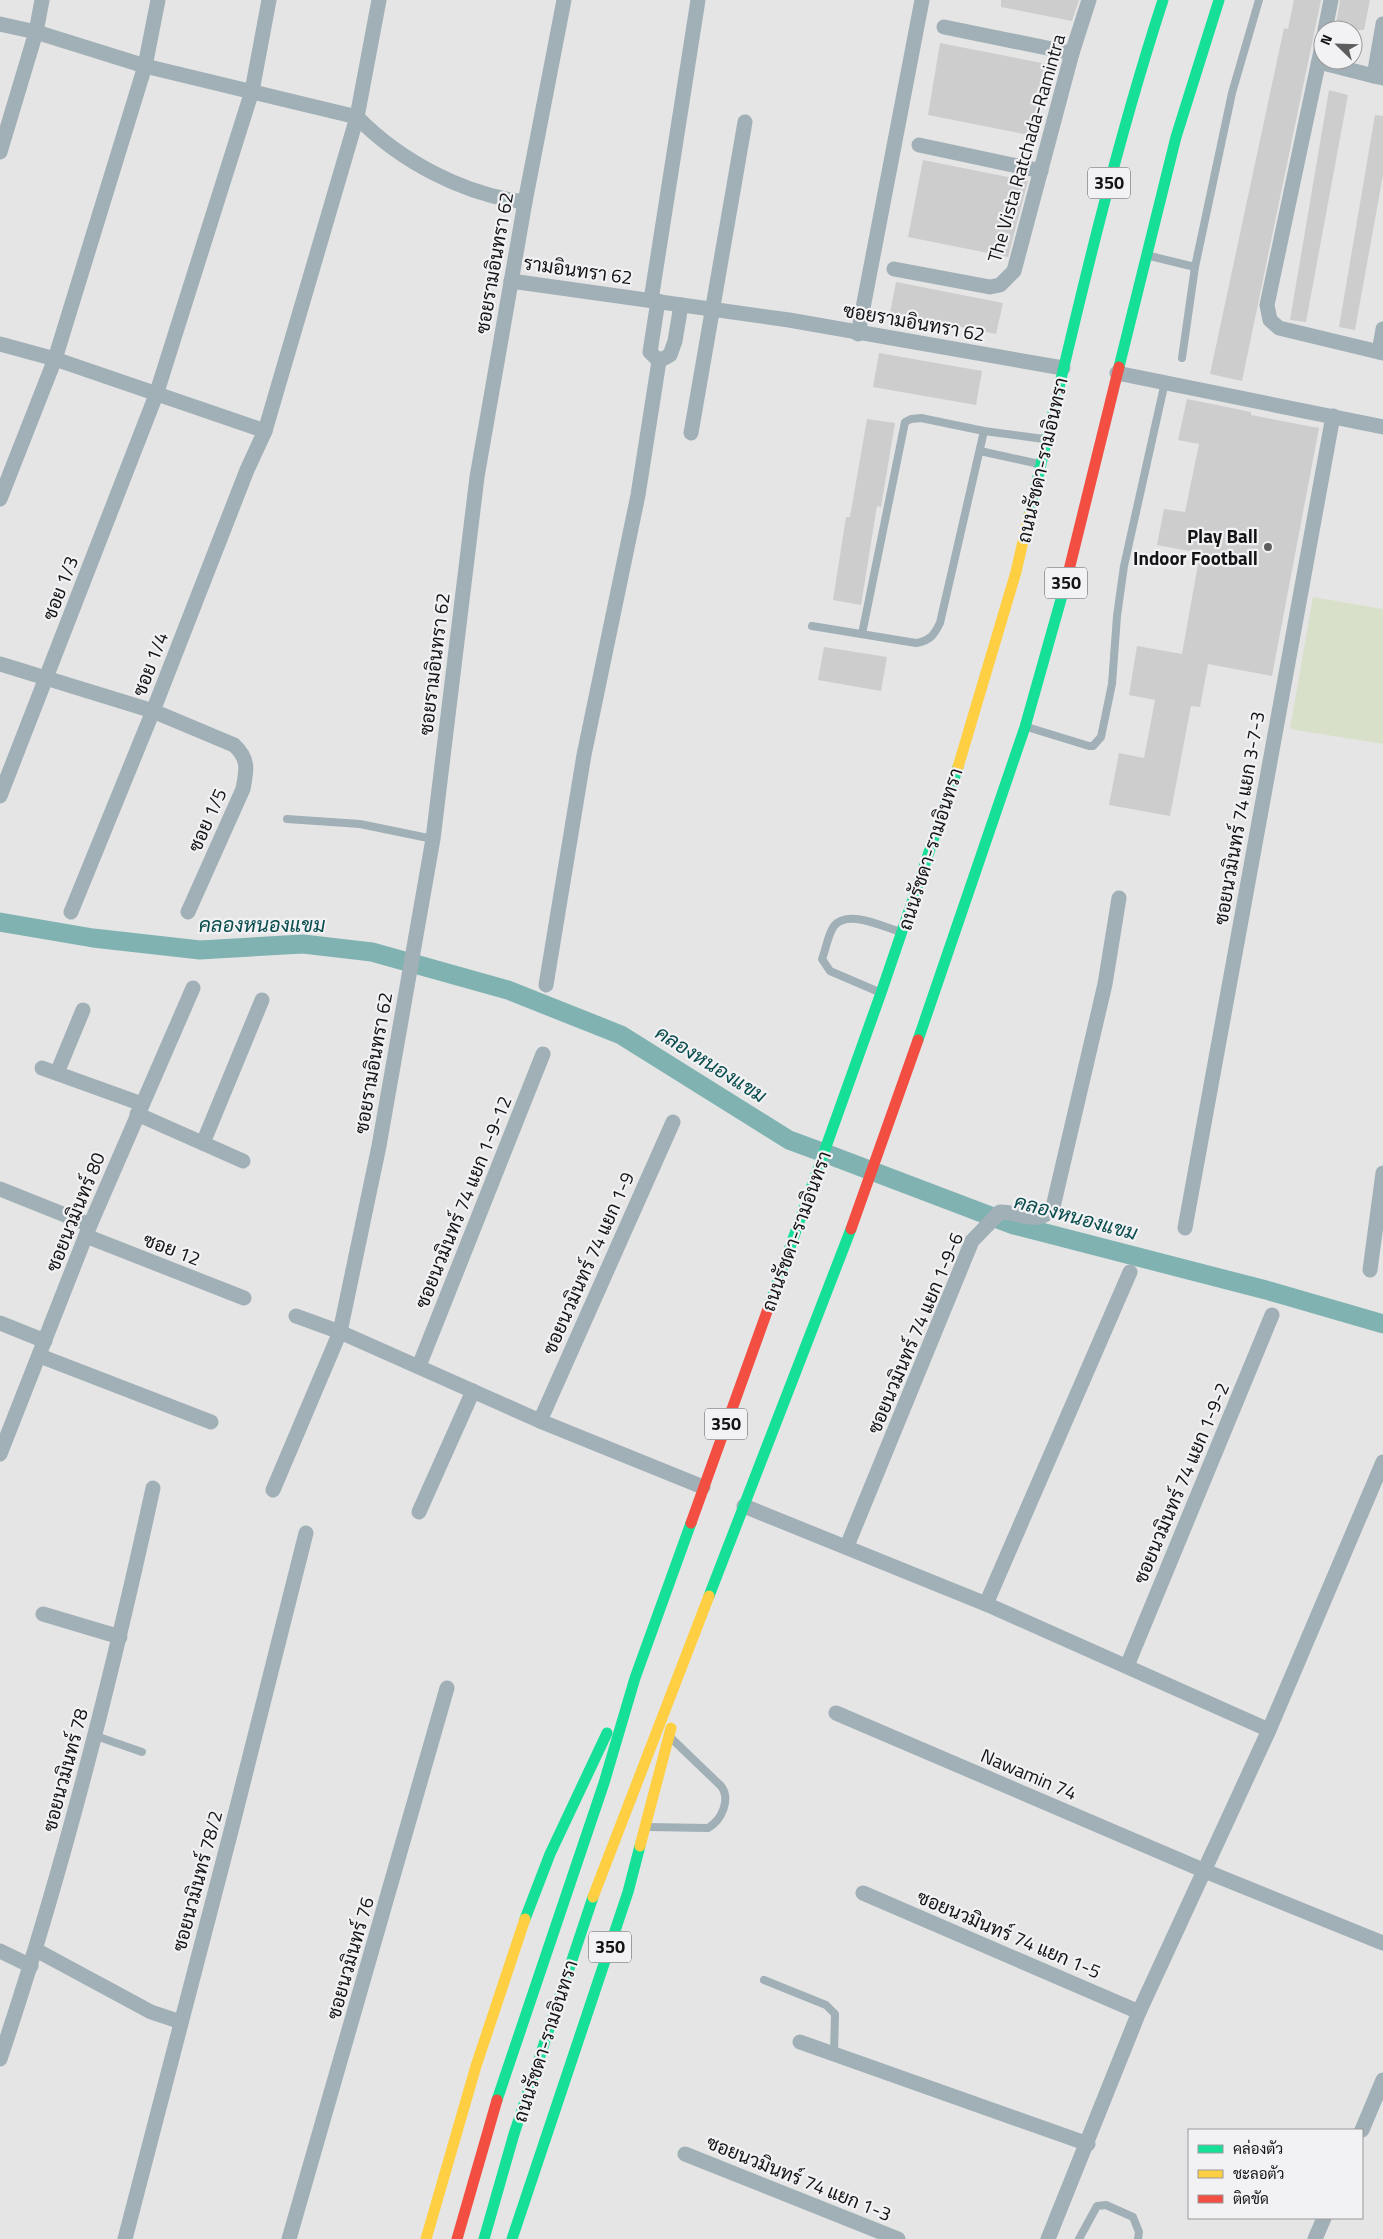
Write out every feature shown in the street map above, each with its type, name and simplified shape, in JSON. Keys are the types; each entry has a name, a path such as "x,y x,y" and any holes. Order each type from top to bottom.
{"main road":[{"name":"ถนนรัชดา-รามอินทรา","path":"457,2239 490,2120 604,1783 634,1678 903,932 991,662 1016,572 1099,218 1142,65 1163,0"},
{"name":"ถนนรัชดา-รามอินทรา","path":"484,2239 514,2134 588,1910 879,1156 1025,726 1074,556 1117,373 1176,137 1219,0"},
{"name":"ถนนรัชดา-รามอินทรา","path":"512,2239 610,1947 646,1827 688,1649"},
{"name":"ถนนรัชดา-รามอินทรา","path":"426,2239 489,2025 534,1894 558,1835 634,1678"}],"street":[{"path":"0,152 36,32 42,0"},
{"path":"0,499 54,359 146,66 158,0"},
{"name":"ซอย 1/3","path":"0,796 156,395 252,91 269,0"},
{"name":"ซอย 1/4","path":"72,912 247,470 265,430 357,117 379,0"},
{"name":"ซอยรามอินทรา 62","path":"273,1490 340,1332 379,1146 433,839 477,477 525,202 564,0"},
{"path":"659,361 650,352 649,300 698,0"},
{"path":"858,334 922,0"},
{"name":"The Vista Ratchada-Ramintra","path":"894,269 990,287 1000,286 1014,272 1072,53 1089,0"},
{"path":"1327,20 1331,0"},
{"path":"0,24 36,32 146,66 357,117 373,133 426,169 468,188 525,202"},
{"path":"1350,70 1378,77 1383,24"},
{"path":"944,27 1072,53"},
{"path":"1317,70 1267,305 1270,320 1279,328 1381,353 1383,329"},
{"path":"691,433 745,122"},
{"path":"919,145 1041,171"},
{"name":"รามอินทรา 62","path":"511,281 649,300"},
{"name":"ซอยรามอินทรา 62","path":"649,300 712,308 1063,368"},
{"path":"659,361 670,355 675,341 681,304"},
{"path":"0,344 54,359 156,395 265,430"},
{"path":"546,985 584,755 638,495 659,361"},
{"path":"1117,373 1383,427"},
{"name":"ซอยนวมินทร์ 74 แยก 3-7-3","path":"1186,1228 1333,416"},
{"path":"0,664 153,711"},
{"name":"ซอย 1/5","path":"153,711 234,745 244,754 247,770 243,789 188,912"},
{"name":"ซอยนวมินทร์ 74 แยก 1-9-6","path":"848,1546 972,1241 1000,1212 1039,1218 1047,1216 1053,1207 1105,984 1119,898"},
{"name":"ซอยนวมินทร์ 80","path":"0,1454 88,1231 194,988"},
{"path":"203,1143 262,1000"},
{"path":"58,1073 83,1010"},
{"name":"ซอยนวมินทร์ 74 แยก 1-9-12","path":"419,1366 544,1054"},
{"path":"42,1068 58,1073 140,1109 203,1143 243,1161"},
{"name":"ซอยนวมินทร์ 74 แยก 1-9","path":"540,1421 673,1122"},
{"path":"1370,1270 1383,1172"},
{"name":"ซอย 12","path":"0,1189 88,1231 244,1298"},
{"path":"986,1604 1130,1272"},
{"name":"ซอยนวมินทร์ 74 แยก 1-9-2","path":"1127,1666 1272,1315"},
{"path":"296,1316 340,1332 540,1421 703,1487"},
{"path":"0,1323 45,1341"},
{"path":"40,1356 211,1422"},
{"path":"418,1512 473,1391"},
{"path":"1048,2239 1140,2012 1269,1730 1383,1462"},
{"name":"ซอยนวมินทร์ 78","path":"0,2059 36,1950 96,1736 153,1488"},
{"path":"744,1506 848,1546 986,1604 1269,1730"},
{"name":"ซอยนวมินทร์ 78/2","path":"125,2239 232,1831 306,1533"},
{"path":"43,1614 120,1637"},
{"name":"ซอยนวมินทร์ 76","path":"290,2239 447,1688"},
{"name":"Nawamin 74","path":"836,1714 1205,1871 1383,1944"},
{"name":"ซอยนวมินทร์ 74 แยก 1-5","path":"863,1893 1140,2012"},
{"path":"36,1950 151,2012 181,2022"},
{"path":"0,1951 31,1966"},
{"path":"800,2042 1088,2144"},
{"path":"1362,2129 1383,2080"},
{"name":"ซอยนวมินทร์ 74 แยก 1-3","path":"685,2154 898,2239"},
{"path":"1315,2239 1324,2219"}],"lane":[{"path":"1182,358 1195,266 1232,93 1259,0"},
{"path":"1146,255 1195,266"},
{"path":"1025,726 1089,746 1093,746 1101,737 1112,684 1117,616 1124,566 1165,382"},
{"path":"862,634 905,422 921,418 984,431 1047,439"},
{"path":"812,626 916,643 926,642 934,635 940,624 984,431"},
{"path":"980,451 1041,464"},
{"path":"287,819 360,824 433,839"},
{"path":"881,993 830,971 822,959 834,927 842,920 850,918 903,932"},
{"path":"96,1736 142,1752"},
{"path":"646,1827 708,1828 715,1824 720,1817 726,1799 725,1791 721,1786 669,1736"},
{"path":"764,1980 826,2005 835,2014 834,2053"},
{"path":"1079,2239 1097,2206 1106,2205 1134,2217 1139,2232 1138,2239"}],"green space":[{"path":"1313,597 1383,609 1383,744 1290,729"}],"building":[{"path":"1001,0 1079,0 1072,21 1001,7"},
{"path":"1294,0 1321,0 1317,20 1313,20 1313,39 1242,381 1210,374 1284,28 1288,29"},
{"path":"1340,0 1370,0 1364,30 1363,20 1337,20"},
{"path":"940,43 1047,64 1034,136 928,115"},
{"path":"1329,90 1348,95 1306,322 1290,320"},
{"path":"1375,115 1383,116 1383,175 1355,330 1339,327"},
{"path":"923,160 1028,181 1008,257 908,237"},
{"path":"896,282 1003,303 996,334 890,313"},
{"path":"879,353 982,371 976,405 873,387"},
{"path":"1187,399 1251,412 1251,415 1319,428 1272,676 1208,664 1200,707 1191,706 1170,816 1109,805 1119,753 1144,758 1155,700 1129,695 1137,646 1182,654 1200,553 1157,545 1164,509 1185,512 1199,444 1178,440"},
{"path":"867,419 895,423 881,507 877,506 861,605 833,600 846,517 850,517"},
{"path":"824,647 887,657 881,691 818,680"}],"waterway":[{"name":"คลองหนองแขม","path":"0,922 93,938 200,950 303,944 372,952 508,990 621,1035 789,1140 1014,1225 1266,1290 1383,1324"}],"traffic: fast":[{"path":"1029,515 1107,192 1163,0"},
{"path":"1119,367 1176,137 1219,0"},
{"path":"918,1040 1025,727 1067,578"},
{"path":"769,1306 881,993 958,767"},
{"path":"709,1596 851,1229"},
{"path":"497,2100 604,1783 635,1678 691,1523"},
{"path":"525,1919 550,1854 607,1733"},
{"path":"512,2239 628,1892 640,1846"},
{"path":"484,2239 514,2134 593,1897"}],"traffic: slow":[{"path":"958,767 1016,572 1029,515"},
{"path":"593,1897 709,1596"},
{"path":"640,1846 671,1728"},
{"path":"426,2239 476,2066 525,1919"}],"traffic: jam":[{"path":"1067,578 1119,367"},
{"path":"851,1229 918,1040"},
{"path":"691,1523 769,1306"},
{"path":"457,2239 497,2100"}],"place":[{"name":"Play Ball Indoor Football","path":"1268,547"}]}
